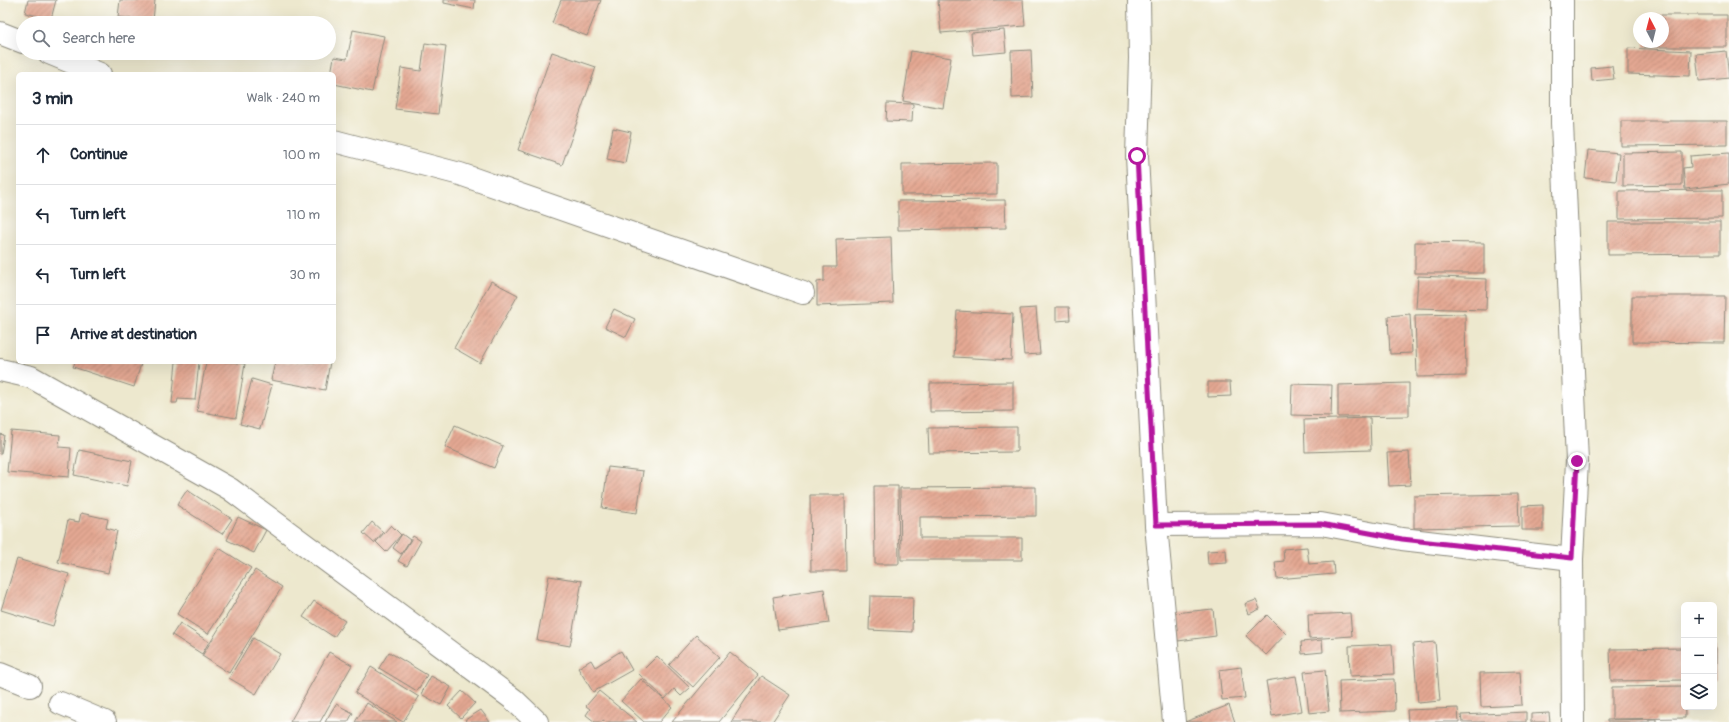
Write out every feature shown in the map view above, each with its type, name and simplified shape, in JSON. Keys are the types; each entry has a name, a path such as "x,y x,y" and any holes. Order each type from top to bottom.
{"street":[{"path":"1139,0 1140,58 1137,156 1156,525 1174,722"},
{"path":"1562,0 1562,123 1577,461 1572,558 1573,722"},
{"path":"0,33 16,39"},
{"path":"66,60 95,72"},
{"path":"336,142 460,174 803,293"},
{"path":"0,370 31,377 230,489 513,699 533,721"},
{"path":"1156,525 1321,524 1402,539 1572,558"},
{"path":"0,674 30,686"},
{"path":"60,703 105,722"}],"building":[{"path":"28,0 56,0 52,16 38,16 25,13"},
{"path":"120,0 155,0 153,16 118,16"},
{"path":"444,0 475,0 474,9 444,3"},
{"path":"561,0 601,0 587,36 552,23"},
{"path":"938,0 1023,0 1025,26 941,33"},
{"path":"1669,15 1727,15 1727,47 1669,47"},
{"path":"353,30 384,36 372,92 336,84 336,72 331,72 333,60 336,60 336,57 347,59"},
{"path":"1004,30 1006,52 973,55 971,33"},
{"path":"425,43 446,46 438,114 395,109 401,68 421,71"},
{"path":"1628,48 1691,51 1690,76 1628,74"},
{"path":"1031,50 1033,97 1012,98 1011,51"},
{"path":"911,51 951,58 943,108 903,101"},
{"path":"1726,51 1729,78 1699,81 1696,54"},
{"path":"552,52 596,67 562,165 518,150"},
{"path":"1612,66 1614,79 1592,81 1591,68"},
{"path":"887,103 913,104 912,122 886,121"},
{"path":"1621,121 1727,121 1727,145 1621,146"},
{"path":"613,128 631,132 625,163 607,159"},
{"path":"1588,150 1619,153 1616,181 1585,178"},
{"path":"1682,152 1682,185 1623,186 1623,153"},
{"path":"1729,153 1729,184 1685,189 1683,168 1691,167 1690,156"},
{"path":"997,163 997,194 902,195 902,164"},
{"path":"1722,190 1722,218 1619,219 1619,191"},
{"path":"1005,200 1006,228 898,230 898,201"},
{"path":"1608,222 1720,222 1720,254 1608,255"},
{"path":"891,237 893,303 817,306 817,282 824,281 824,267 837,267 836,239"},
{"path":"1415,242 1484,243 1484,273 1415,273"},
{"path":"1418,276 1487,279 1486,310 1416,308"},
{"path":"491,281 518,295 480,363 454,348"},
{"path":"1632,296 1725,296 1724,343 1632,342"},
{"path":"1056,307 1069,307 1070,320 1056,321"},
{"path":"1036,308 1040,354 1024,355 1020,309"},
{"path":"614,309 635,319 626,337 605,327"},
{"path":"957,311 1013,314 1011,360 954,357"},
{"path":"1410,314 1412,353 1390,354 1388,316"},
{"path":"1465,314 1466,376 1417,377 1415,315"},
{"path":"74,364 141,364 134,387 73,367"},
{"path":"176,364 199,364 195,400 178,399 177,403 172,403"},
{"path":"206,364 245,364 236,418 197,411"},
{"path":"275,364 330,364 325,390 271,380"},
{"path":"252,379 272,385 260,429 240,424"},
{"path":"1013,382 1013,411 930,412 930,383"},
{"path":"1208,382 1230,382 1231,396 1208,397"},
{"path":"1409,383 1409,416 1338,417 1338,385"},
{"path":"1292,384 1332,385 1331,416 1291,415"},
{"path":"1370,418 1371,450 1305,452 1304,420"},
{"path":"455,425 503,446 494,468 445,447"},
{"path":"1017,427 1017,452 929,453 928,428"},
{"path":"11,431 60,435 59,447 71,448 69,477 7,472"},
{"path":"0,434 4,435 1,454 0,454"},
{"path":"79,450 132,461 127,486 74,475"},
{"path":"1409,452 1411,485 1389,486 1387,453"},
{"path":"608,467 643,471 637,513 602,508"},
{"path":"874,486 898,486 899,564 875,564"},
{"path":"1036,487 1036,516 920,517 920,538 1022,538 1022,560 901,560 900,488"},
{"path":"187,490 232,519 222,534 177,505"},
{"path":"1518,494 1519,526 1414,528 1414,496"},
{"path":"810,495 845,495 846,571 811,571"},
{"path":"1543,505 1543,530 1522,530 1522,506"},
{"path":"81,513 108,519 106,528 117,531 108,573 58,562 68,520 79,522"},
{"path":"238,517 266,530 254,553 227,540"},
{"path":"372,522 383,532 374,543 363,533"},
{"path":"391,525 401,535 386,552 376,542"},
{"path":"402,534 410,540 401,554 393,548"},
{"path":"413,536 421,541 407,566 398,561"},
{"path":"1307,547 1309,564 1333,562 1334,574 1277,579 1275,562 1284,561 1283,549"},
{"path":"219,548 251,568 208,634 177,614"},
{"path":"1226,550 1227,563 1208,564 1207,551"},
{"path":"17,559 69,574 53,626 1,610"},
{"path":"255,570 282,587 229,673 202,656"},
{"path":"549,576 582,581 570,646 537,640"},
{"path":"824,589 829,623 778,630 773,597"},
{"path":"870,596 913,597 912,632 869,630"},
{"path":"1256,600 1260,609 1249,614 1245,604"},
{"path":"314,601 345,621 334,637 303,617"},
{"path":"1213,609 1216,636 1178,641 1174,613"},
{"path":"1350,613 1352,636 1309,639 1308,615"},
{"path":"1267,615 1286,634 1266,655 1246,636"},
{"path":"180,623 209,642 202,654 172,635"},
{"path":"696,635 720,657 693,687 669,665"},
{"path":"253,638 280,654 256,694 229,678"},
{"path":"1322,640 1323,652 1302,654 1301,642"},
{"path":"1435,642 1440,701 1418,703 1413,644"},
{"path":"1392,644 1394,674 1350,676 1349,646"},
{"path":"1681,648 1681,680 1611,681 1610,649"},
{"path":"621,651 632,670 593,692 578,668 591,660 595,667"},
{"path":"329,652 352,665 320,722 290,722"},
{"path":"389,652 427,675 417,691 379,668"},
{"path":"730,652 758,675 719,722 672,722"},
{"path":"657,656 690,688 681,696 674,689 665,699 639,674"},
{"path":"371,667 419,697 403,722 355,693"},
{"path":"1241,667 1245,698 1222,700 1219,670"},
{"path":"1325,670 1329,711 1309,713 1304,672"},
{"path":"1520,672 1522,705 1481,707 1480,673"},
{"path":"431,676 451,687 441,705 421,694"},
{"path":"761,676 790,695 772,722 731,722"},
{"path":"1296,676 1302,711 1272,716 1266,681"},
{"path":"641,679 672,707 659,722 644,722 621,701"},
{"path":"1394,679 1395,711 1340,713 1339,681"},
{"path":"1681,686 1681,710 1685,710 1685,718 1612,719 1612,687"},
{"path":"462,691 475,703 461,718 448,706"},
{"path":"599,691 637,722 606,722 603,720 602,722 595,722 586,715 590,709 586,706"},
{"path":"367,703 397,722 355,722"},
{"path":"336,704 353,713 348,722 325,722"},
{"path":"1229,705 1235,722 1185,722"},
{"path":"1458,708 1459,722 1408,722 1407,710"},
{"path":"481,710 490,722 467,722 465,720"},
{"path":"1526,712 1526,722 1462,722 1461,715"},
{"path":"1549,713 1550,722 1531,722 1531,714"},
{"path":"1656,719 1656,722 1607,722 1607,720"}],"route":[{"path":"1137,156 1148,334 1156,525 1321,524 1402,539 1572,558 1577,461"}]}
